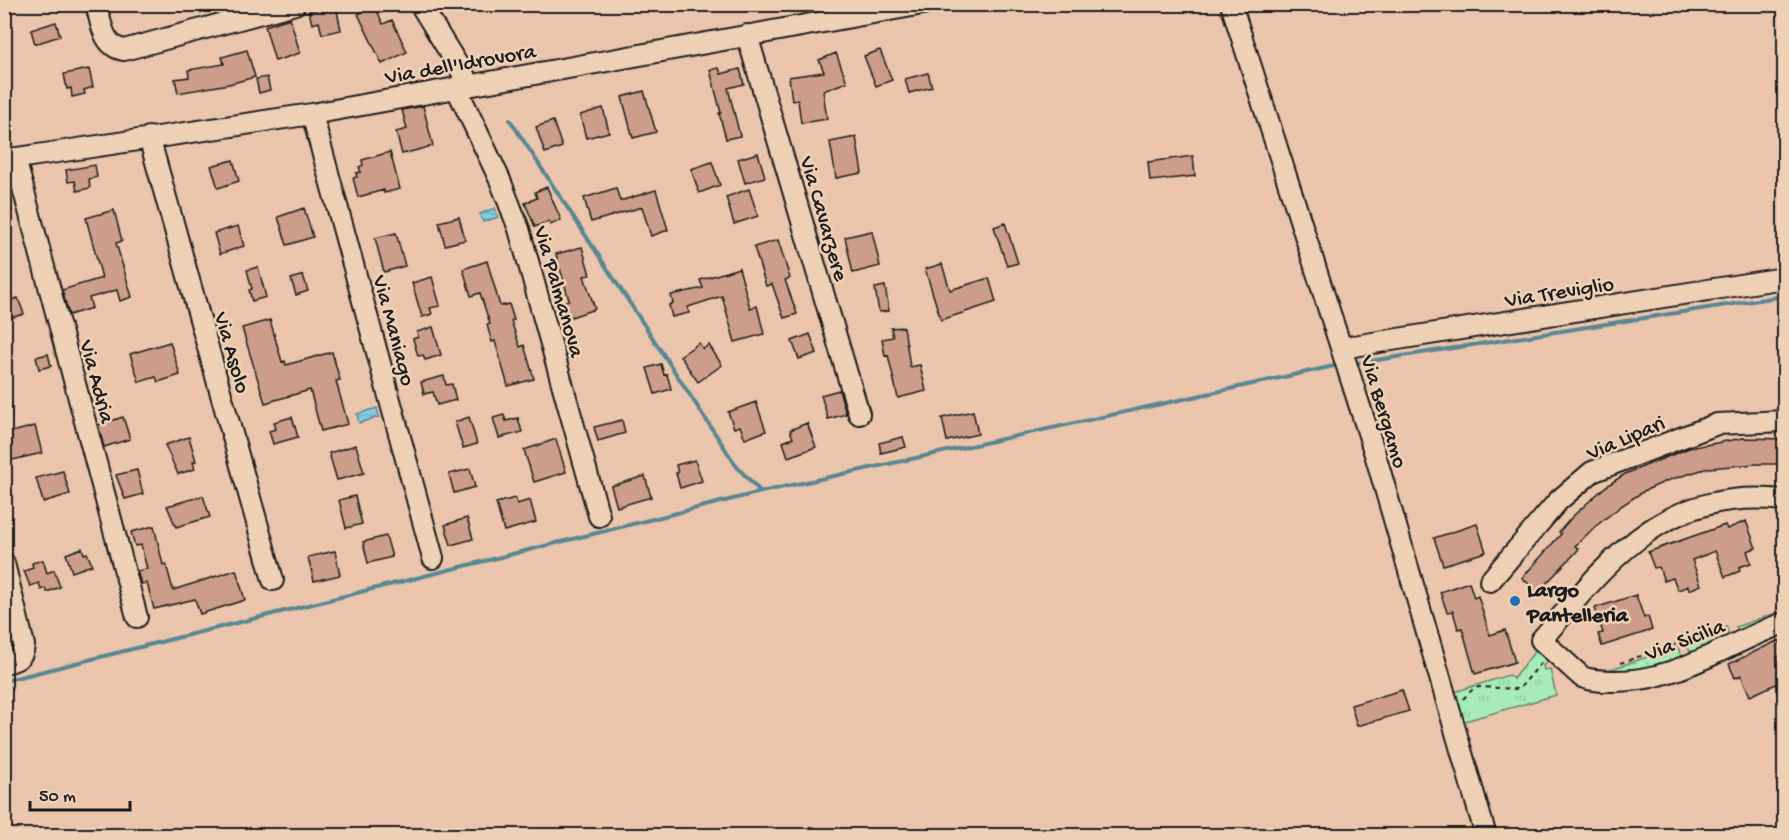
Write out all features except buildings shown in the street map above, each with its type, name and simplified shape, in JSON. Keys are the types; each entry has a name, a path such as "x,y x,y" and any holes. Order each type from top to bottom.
{"street":[{"path":"96,4 106,38 114,46 124,50 265,8 295,4"},
{"name":"Via Palmanova","path":"420,4 463,86 519,229 599,516"},
{"name":"Via dell'Idrovora","path":"10,159 312,114 923,4"},
{"name":"Via Bergamo","path":"1230,4 1375,454 1486,836"},
{"name":"Via Cavarzere","path":"747,35 859,414"},
{"name":"Via Maniago","path":"312,114 433,558"},
{"name":"Via Asolo","path":"149,137 273,580"},
{"name":"Via Adria","path":"10,159 137,617"},
{"name":"Via Treviglio","path":"1341,348 1785,279"},
{"name":"Via Lipari","path":"1490,581 1558,501 1592,472 1717,424 1785,421"},
{"path":"1546,645 1611,561 1650,529 1689,511 1721,502 1758,499 1785,500"},
{"path":"4,563 24,641 13,659"},
{"name":"Via Sicilia","path":"1546,645 1582,677 1589,680 1643,680 1675,672 1785,623"}],"path":[{"path":"1618,664 1732,626"},
{"path":"1449,708 1456,705 1473,689 1479,687 1519,689 1546,645"}],"green space":[{"path":"1778,612 1778,617 1740,634 1736,627"},
{"path":"1727,629 1730,638 1692,656 1686,643"},
{"path":"1538,647 1549,657 1543,666 1544,670 1550,669 1556,695 1458,723 1451,693 1509,675 1513,679"},
{"path":"1678,647 1682,660 1641,676 1600,677 1569,660 1574,656 1592,671 1599,673"}],"water":[{"path":"495,208 498,217 483,222 480,214"},
{"path":"377,408 379,417 359,423 357,414"}],"waterway":[{"path":"510,120 737,467 760,491"},
{"path":"1358,363 1784,296"},
{"path":"4,681 761,492 1334,366"}],"place":[{"name":"Largo Pantelleria","path":"1515,601"}]}
